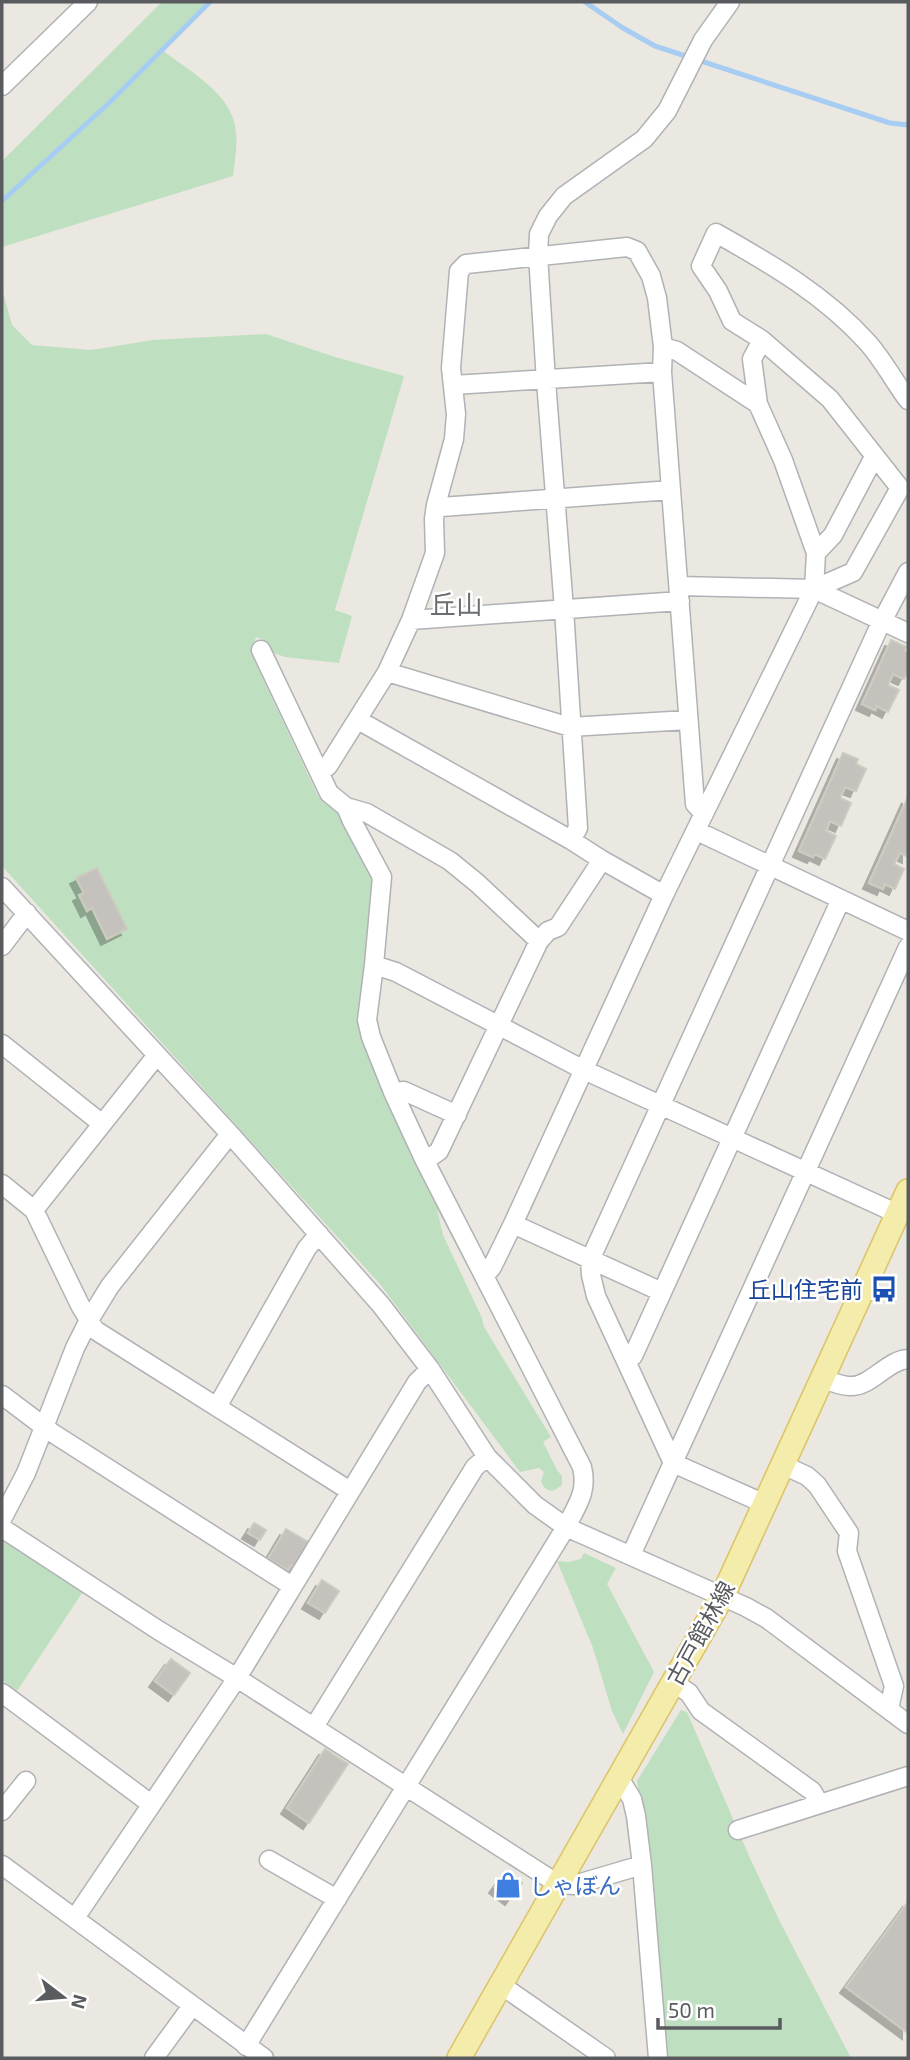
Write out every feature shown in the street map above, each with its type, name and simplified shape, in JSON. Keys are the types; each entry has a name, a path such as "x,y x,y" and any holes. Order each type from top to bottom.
{"main road":[{"name":"古戸館林線","path":"459,2058 723,1595 908,1191"}],"street":[{"path":"2,86 89,2"},
{"path":"571,840 578,828 546,381 539,234 548,216 564,196 644,139 667,111 694,57 730,2"},
{"path":"411,620 564,609 679,594 814,589 853,572 900,488 830,399 762,340 732,321 718,291 701,266 716,233 771,263 836,310 869,344 908,400"},
{"path":"320,772 328,766 387,672 411,620 435,553 436,505 454,439 456,414 451,368 459,271 466,264 627,247 637,251 651,275 657,298 663,347 662,372 688,720 695,804 700,822 771,866 908,931"},
{"path":"485,1275 492,1267 513,1224 664,895 814,589 816,553 783,460 758,404 752,359 762,340"},
{"path":"663,347 677,351 758,404"},
{"path":"453,385 662,372"},
{"path":"816,553 834,534 874,457"},
{"path":"436,505 441,507 670,490"},
{"path":"765,1504 673,1464 596,1296 590,1260 882,621 908,572"},
{"path":"814,589 908,633"},
{"path":"261,650 329,793 346,807 367,813 450,861 540,941"},
{"path":"387,672 570,727 688,720"},
{"path":"358,720 664,895"},
{"path":"246,2046 566,1527 586,1481 582,1467 425,1161 393,1092 368,1027 382,877 346,807"},
{"path":"425,1161 439,1151 540,941 548,930 558,927 601,860"},
{"path":"2,887 230,1134 381,1305 430,1369 487,1457 535,1506 566,1527 723,1595 766,1618 908,1724"},
{"path":"626,1360 633,1356 841,899"},
{"path":"2,946 27,913"},
{"path":"631,1555 908,947"},
{"path":"374,965 396,972 584,1070 898,1214"},
{"path":"2,1044 101,1123"},
{"path":"34,1210 157,1055"},
{"path":"393,1092 404,1091 457,1115"},
{"path":"2,1519 26,1473 75,1348 89,1320 110,1286 230,1134"},
{"path":"2,1184 34,1210 79,1305 95,1330 350,1491"},
{"path":"513,1224 662,1292"},
{"path":"217,1407 307,1248 319,1234"},
{"path":"822,1379 850,1387 863,1383 899,1359 908,1359"},
{"path":"75,1918 236,1678 417,1382 430,1369"},
{"path":"2,1395 43,1427 292,1586"},
{"path":"314,1727 475,1467 487,1457"},
{"path":"783,1465 807,1476 817,1485 849,1533 847,1551 894,1686 889,1709"},
{"path":"2,1528 558,1884 574,1885 642,1865"},
{"path":"673,1682 688,1693 701,1711 813,1791 819,1803"},
{"path":"2,1693 151,1804"},
{"path":"738,1830 908,1776"},
{"path":"617,1780 632,1798 642,1865 658,2058"},
{"path":"2,1811 26,1781"},
{"path":"269,1860 337,1899"},
{"path":"2,1865 264,2058"},
{"path":"501,1985 606,2058"},
{"path":"154,2058 192,2006"}],"green space":[{"path":"162,2 210,2 162,50 204,81 230,111 236,136 233,176 2,247 2,161"},
{"path":"2,289 12,325 32,345 91,350 153,340 266,334 404,376 335,610 352,616 339,663 285,657 268,651 267,641 256,637 253,647 255,662 318,796 339,812 374,878 361,1033 473,1277 437,1209 443,1235 484,1327 551,1437 543,1442 562,1476 562,1485 555,1490 548,1490 543,1486 541,1481 544,1472 539,1468 520,1472 380,1284 2,866"},
{"path":"5,1540 84,1590 17,1691 2,1680 2,1542"},
{"path":"584,1553 616,1568 607,1584 654,1672 623,1734 612,1711 593,1648 557,1561 581,1559"},
{"path":"681,1710 687,1712 780,1922 851,2058 664,2058 649,1864 637,1781"}],"building":[{"path":"891,640 906,647 904,651 908,653 908,671 904,679 893,674 888,685 899,690 888,712 877,706 875,710 862,704"},
{"path":"843,753 858,759 856,764 866,769 856,791 845,787 840,798 851,803 841,826 830,821 826,831 836,836 825,859 815,854 813,857 799,851"},
{"path":"908,797 908,857 900,853 894,864 904,869 895,889 885,884 883,889 869,883"},
{"path":"97,868 127,929 107,939 92,908 87,911 79,895 84,893 76,878"},
{"path":"254,1523 266,1530 260,1540 248,1533"},
{"path":"286,1529 310,1543 296,1568 291,1565 288,1570 268,1559"},
{"path":"322,1580 339,1591 325,1613 308,1603"},
{"path":"171,1659 190,1673 174,1695 155,1681"},
{"path":"325,1749 348,1764 309,1823 287,1808"},
{"name":"しゃぼん","path":"506,1872 522,1883 511,1899 495,1887"},
{"path":"908,1902 908,2033 846,1987"}],"waterway":[{"path":"2,201 109,103 210,2"},
{"path":"585,2 655,46 890,123 908,125"}],"place":[{"name":"丘山住宅前","path":"884,1289"},
{"name":"しゃぼん","path":"508,1885"}],"district":[{"name":"丘山","path":"456,603"}]}
